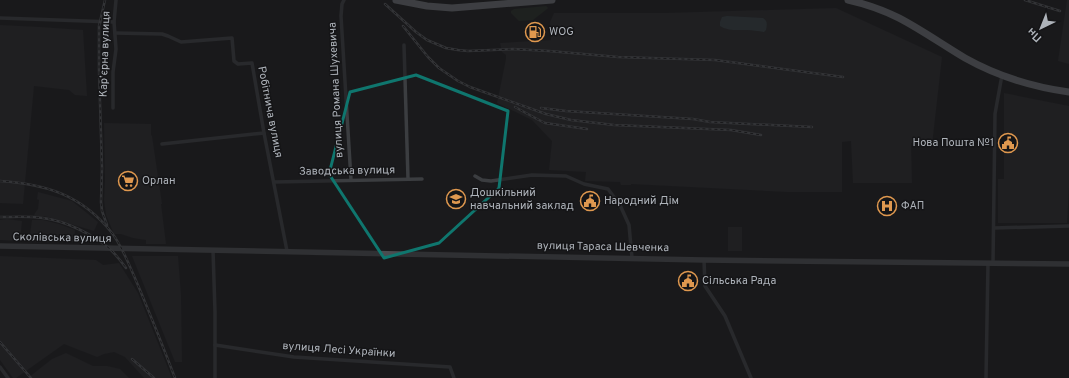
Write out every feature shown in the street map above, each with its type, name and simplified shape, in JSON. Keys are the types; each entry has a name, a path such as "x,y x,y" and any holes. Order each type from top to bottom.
{"highway":[{"path":"396,0 427,6 452,8 552,0"},
{"path":"848,0 862,3 899,18 967,59 1002,75 1038,87 1069,92"}],"street":[{"name":"Карʼєрна вулиця","path":"113,108 113,72 116,48 114,22 116,0"},
{"name":"вулиця Романа Шухевича","path":"344,0 342,4 341,16 351,180"},
{"path":"0,18 114,22"},
{"name":"Робітнича вулиця","path":"115,33 162,34 181,42 232,38 234,61 238,64 252,63 287,251"},
{"path":"404,45 408,179"},
{"path":"986,378 990,263 994,228 995,114 1002,75"},
{"path":"162,144 264,133"},
{"path":"475,176 482,180 492,181 532,175 566,176 584,184 608,189 620,205 629,225 632,258"},
{"name":"Заводська вулиця","path":"274,182 422,179"},
{"path":"994,228 1069,226"},
{"name":"Сколівська вулиця","path":"0,246 124,249"},
{"name":"вулиця Тараса Шевченка","path":"124,249 704,260 1069,264"},
{"path":"213,250 215,378"},
{"path":"704,260 705,286 725,316 751,378"},
{"name":"вулиця Лесі Українки","path":"215,345 294,357 450,367 454,378"},
{"path":"0,367 8,378"}],"highlighted area":[{"path":"416,75 508,111 499,188 439,243 384,258 329,174 350,92"}],"shaded area":[{"path":"1067,0 1069,0 1069,64 1058,61"},
{"path":"546,6 548,8 533,20 519,21 511,13 514,9"},
{"path":"836,8 942,57 932,145 911,143 912,183 853,183 851,141 842,142 842,192 787,192 631,184 621,185 620,182 585,181 586,172 549,170 552,141 532,120 497,103 506,59 506,55 502,52 500,43 551,40 550,22 554,13 666,13"},
{"path":"722,17 763,18 765,19 767,25 766,30 764,32 723,28 720,26 720,22"},
{"path":"0,25 83,30 87,96 75,95 69,90 34,86 23,204 0,203"},
{"path":"1004,93 1069,106 1069,188 1067,223 998,223 998,179 1004,179"},
{"path":"104,123 151,124 151,135 162,204 166,244 146,244 146,240 121,234 114,234 106,215 104,200"},
{"path":"38,192 72,201 98,222 94,231 44,216 34,216 38,209"},
{"path":"7,219 22,221 20,241 0,240 0,220"},
{"path":"32,220 43,220 75,230 74,242 29,242"},
{"path":"728,227 742,227 742,251 728,251"},
{"path":"0,256 96,260 103,265 119,263 138,293 172,378 144,378 125,357 114,352 97,357 64,344 16,378 13,378 0,360"},
{"path":"132,256 178,256 181,295 182,362 175,362"},
{"path":"66,353 93,366 107,366 120,369 129,378 28,378 52,359"}],"railway":[{"path":"105,0 99,26 99,70 102,168 101,202 102,211 107,225"},
{"path":"1025,0 1060,11"},
{"path":"385,4 427,40 446,48 458,50 513,49 618,57 715,60 843,77"},
{"path":"403,26 428,57 439,68 458,81 470,87 546,114 571,120 614,125 731,130 761,135"},
{"path":"515,107 545,123 587,129"},
{"path":"541,108 693,119 710,122 812,127"},
{"path":"0,181 33,185 62,194 88,209 112,233 131,268 175,378"},
{"path":"0,217 43,218 70,225 103,243 112,251 126,268"},
{"path":"0,342 31,378"},
{"path":"132,359 154,378"}],"place":[{"name":"WOG","path":"535,32"},
{"name":"Нова Пошта №1","path":"1008,143"},
{"name":"Орлан","path":"128,181"},
{"name":"Дошкільний навчальний заклад","path":"456,199"},
{"name":"Народний Дім","path":"590,201"},
{"name":"ФАП","path":"887,206"},
{"name":"Сільська Рада","path":"688,281"}]}
